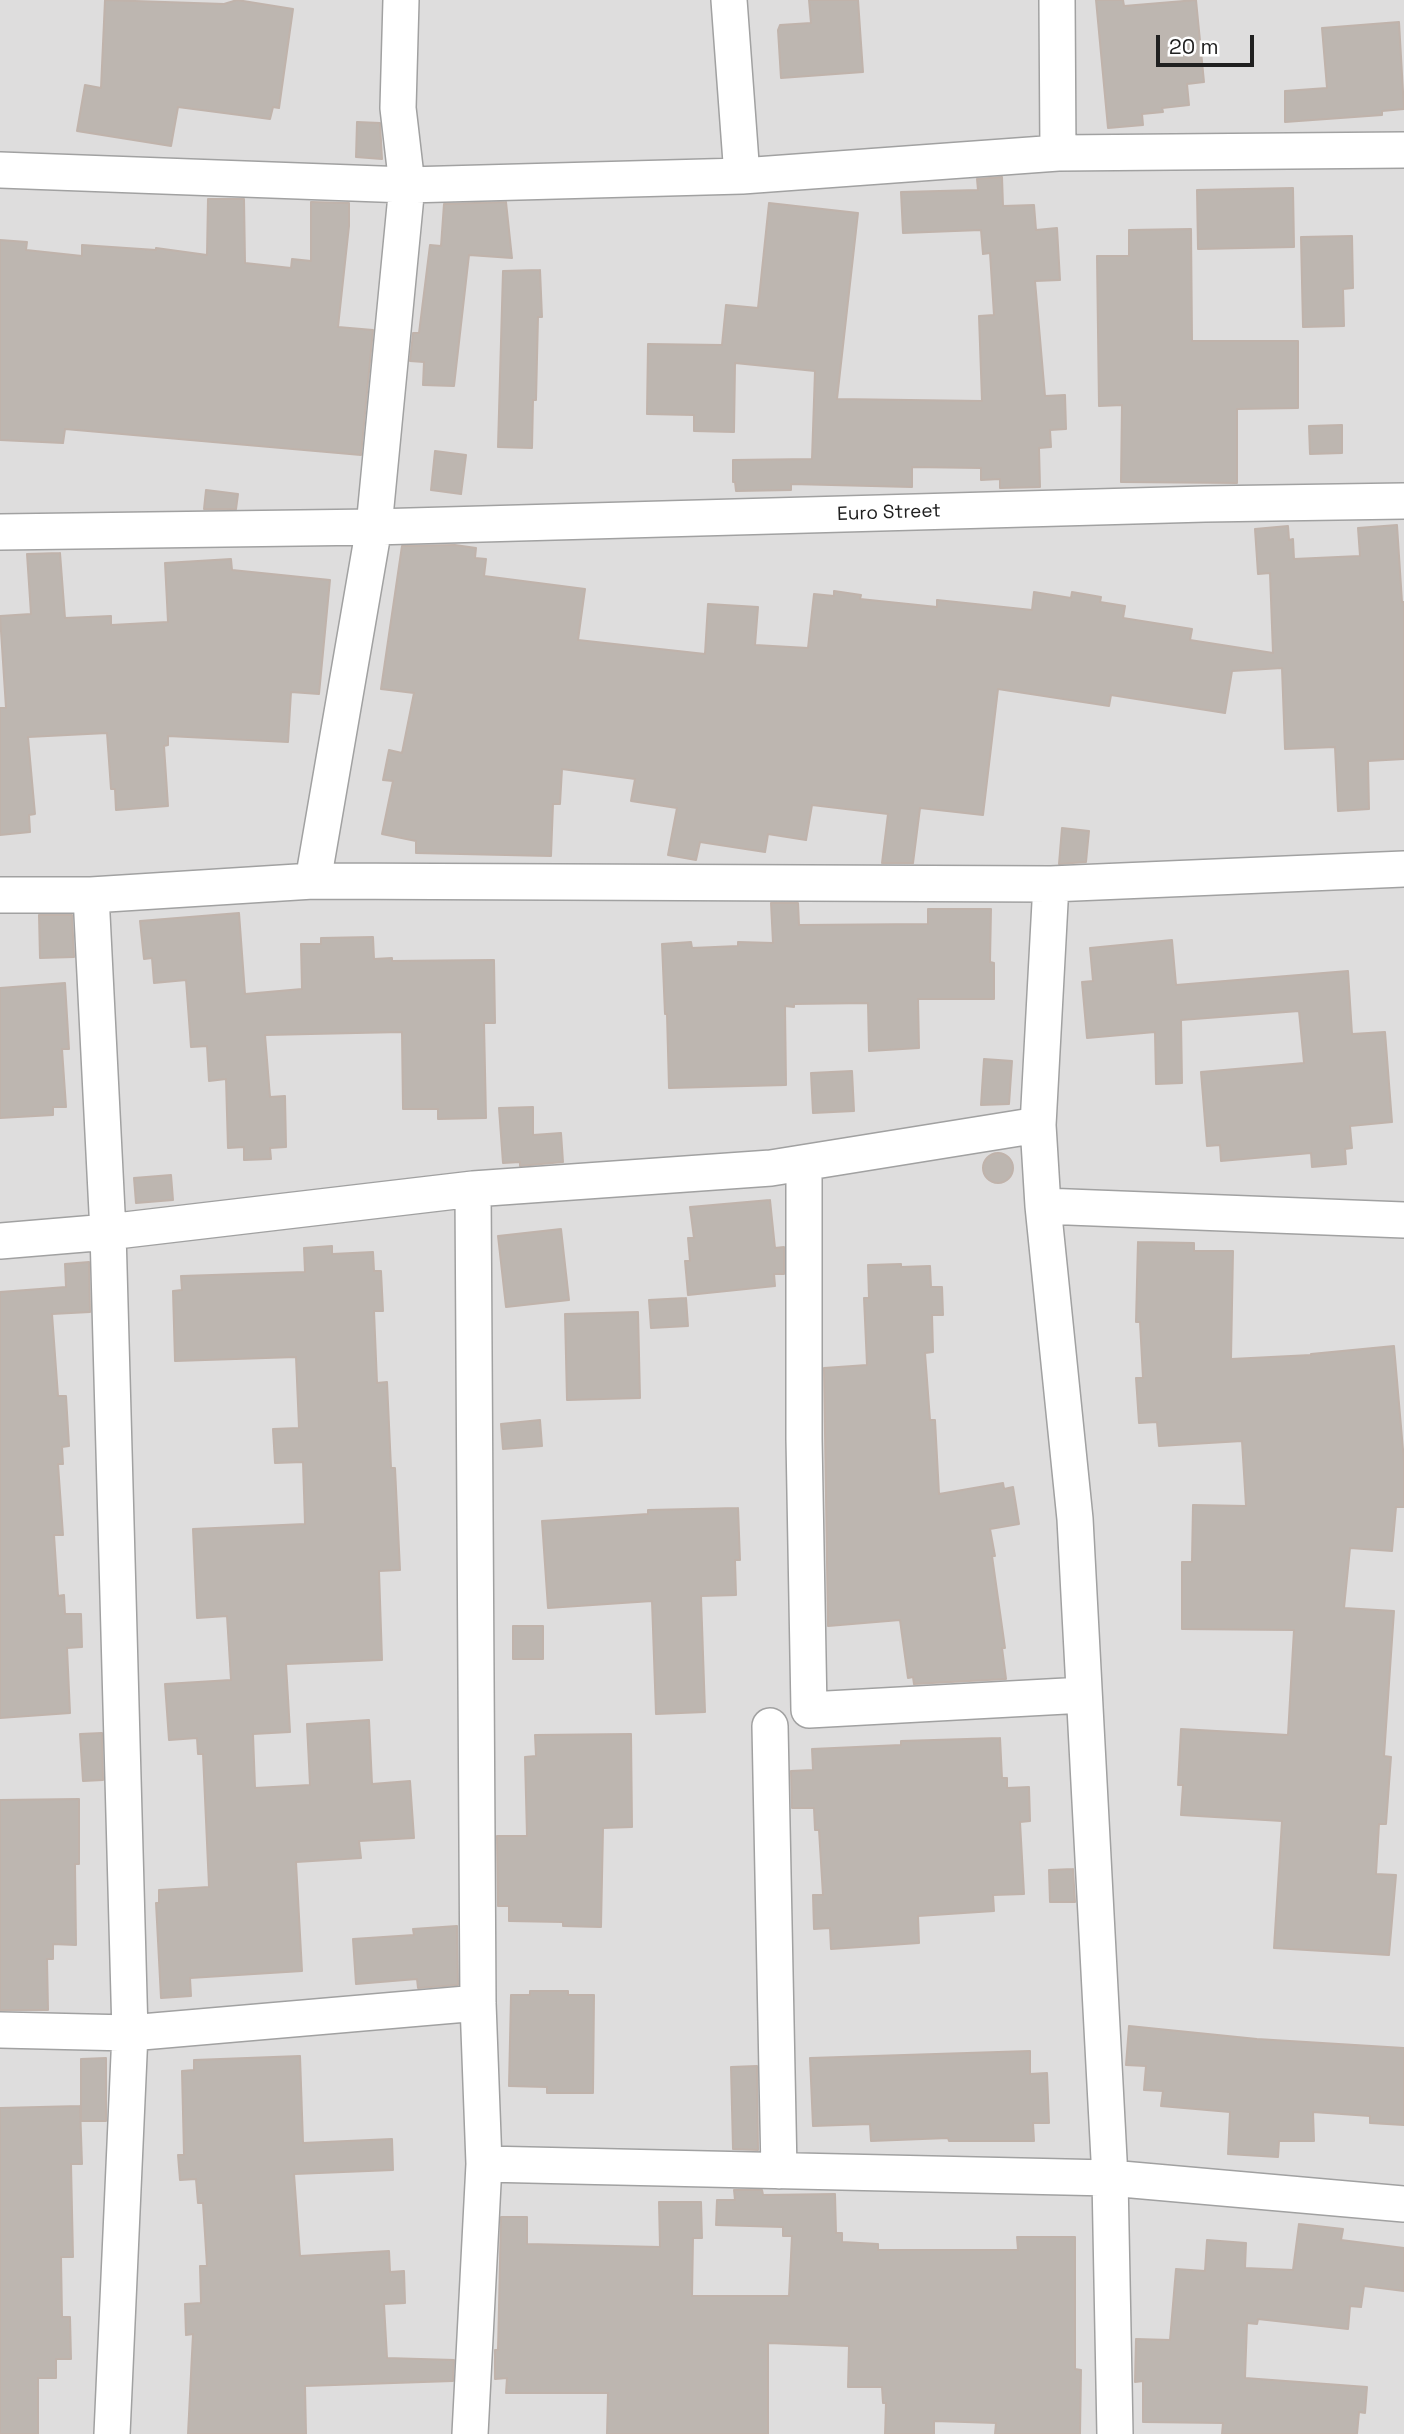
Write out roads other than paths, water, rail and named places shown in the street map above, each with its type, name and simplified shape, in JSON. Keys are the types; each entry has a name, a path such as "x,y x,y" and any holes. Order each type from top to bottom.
{"street":[{"path":"313,881 374,527 407,184 398,107 401,0"},
{"path":"729,0 742,176"},
{"path":"1057,0 1058,153"},
{"path":"0,170 407,184 742,176 1058,153 1404,150"},
{"name":"Euro Street","path":"0,532 374,527 1404,501"},
{"path":"0,895 91,895 313,881 1051,884 1404,869"},
{"path":"1051,884 1038,1125 1043,1206 1075,1519 1110,2178 1115,2434"},
{"path":"91,895 108,1232 130,2033 112,2434"},
{"path":"0,1241 108,1232 474,1189 771,1168 1038,1125"},
{"path":"804,1163 804,1439 809,1710 1084,1695"},
{"path":"470,2434 484,2164 478,2003 474,1189"},
{"path":"1043,1206 1404,1220"},
{"path":"770,1726 779,2171"},
{"path":"0,2030 130,2033 478,2003"},
{"path":"484,2164 1110,2178 1404,2204"}]}
